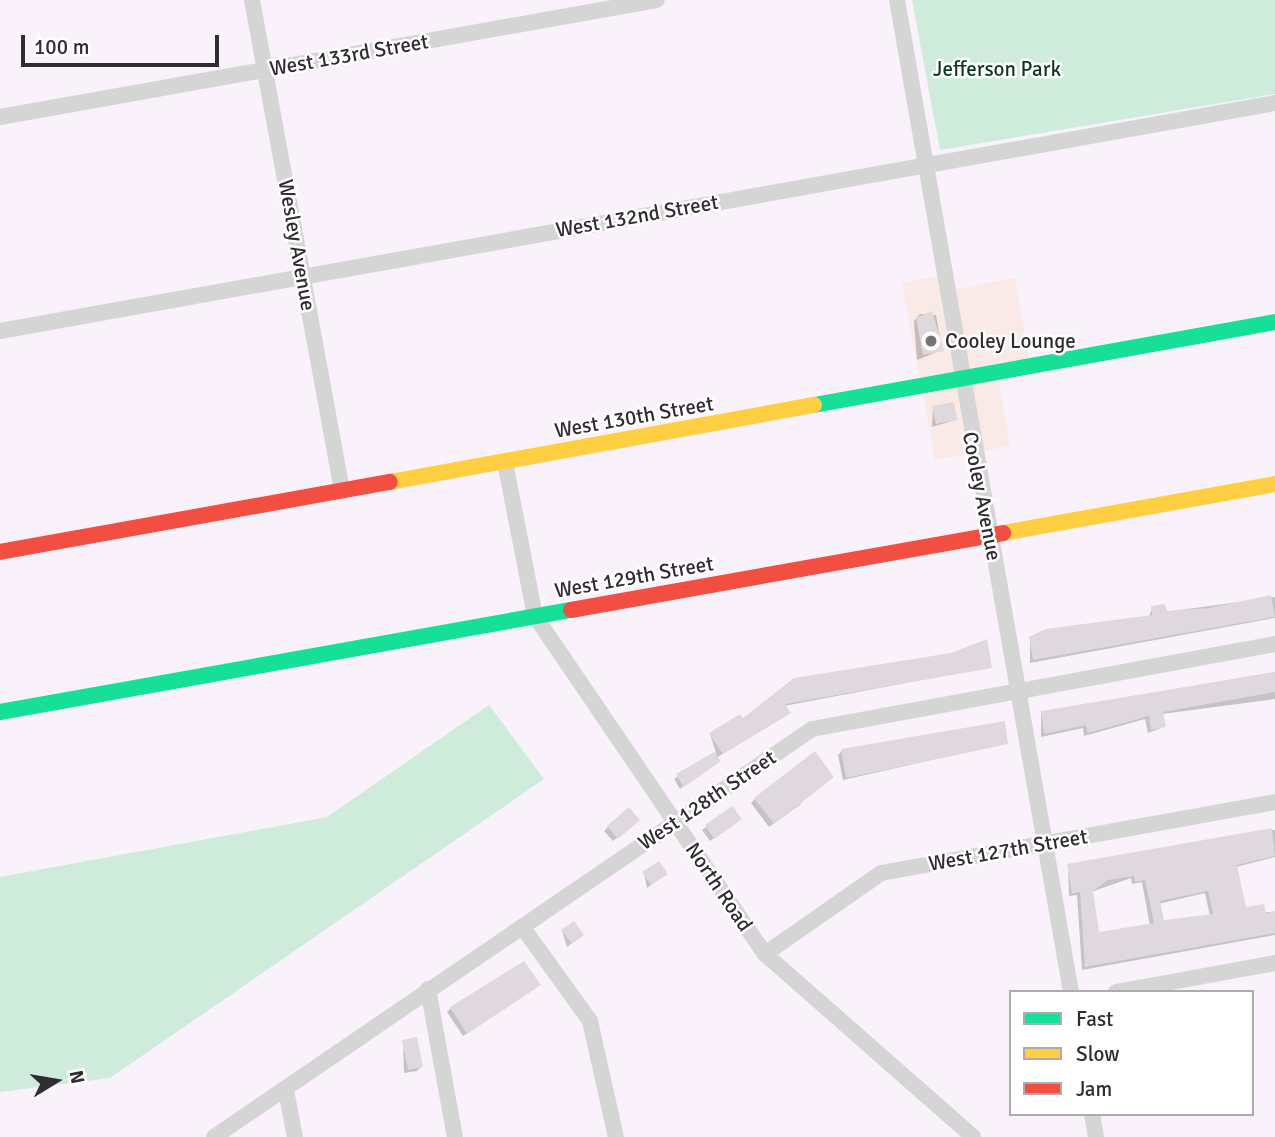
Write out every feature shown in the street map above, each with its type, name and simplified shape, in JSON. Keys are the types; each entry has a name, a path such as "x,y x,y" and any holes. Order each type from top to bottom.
{"main road":[{"name":"West 130th Street","path":"0,552 1275,322"},
{"name":"West 129th Street","path":"0,712 1275,484"}],"street":[{"name":"Wesley Avenue","path":"252,0 342,491"},
{"name":"West 133rd Street","path":"0,117 657,0"},
{"name":"Cooley Avenue","path":"897,0 959,380 1070,990"},
{"name":"West 132nd Street","path":"0,331 1275,103"},
{"name":"North Road","path":"505,462 535,617 765,954 972,1137"},
{"name":"West 128th Street","path":"214,1137 286,1090 428,989 523,928 673,821 812,729 1275,644"},
{"name":"West 127th Street","path":"765,954 881,873 1275,802"},
{"path":"523,928 593,1029 617,1137"},
{"path":"1127,990 1275,963"},
{"path":"428,989 455,1137"},
{"path":"286,1090 295,1137"},
{"path":"1092,1116 1096,1137"}],"shaded area":[{"path":"948,274 951,290 1015,278 1032,373 998,379 1010,446 935,460 902,283"}],"green space":[{"name":"Jefferson Park","path":"912,0 1275,0 1275,94 940,150"},
{"path":"489,705 544,779 110,1078 0,1092 0,877 327,817"}],"building":[{"name":"Cooley Lounge","path":"932,311 944,351 923,355 916,318"},
{"path":"954,402 957,420 936,424 932,406"},
{"path":"1271,595 1275,617 1033,660 1029,637 1046,629 1152,615 1151,606 1165,604 1167,611 1209,608"},
{"path":"987,639 992,668 785,704 791,713 723,754 709,733 740,714 743,718 794,678 951,653"},
{"path":"1275,672 1275,692 1163,712 1166,727 1151,730 1149,716 1088,733 1086,725 1044,734 1041,711"},
{"path":"1005,721 1008,744 846,778 841,749"},
{"path":"815,751 834,777 774,824 754,798"},
{"path":"714,752 721,761 684,787 676,774"},
{"path":"732,806 742,819 714,839 705,825"},
{"path":"629,807 640,820 618,839 607,826"},
{"path":"1272,828 1275,856 1237,865 1246,907 1264,904 1266,913 1275,911 1275,933 1085,967 1080,892 1072,894 1067,864","holes":["1134,876 1135,882 1145,880 1154,923 1099,932 1093,891 1108,880","1208,891 1213,914 1164,920 1160,901"]},
{"path":"659,861 668,874 651,885 642,872"},
{"path":"574,921 584,935 572,944 561,930"},
{"path":"524,961 541,985 467,1034 450,1007"},
{"path":"417,1037 423,1067 408,1070 402,1040"}],"traffic: fast":[{"path":"814,405 1275,322"},
{"path":"0,712 571,610"}],"traffic: slow":[{"path":"390,482 814,405"},
{"path":"1003,533 1275,484"}],"traffic: jam":[{"path":"0,552 390,482"},
{"path":"571,610 1003,533"}],"place":[{"name":"Cooley Lounge","path":"931,341"}]}
